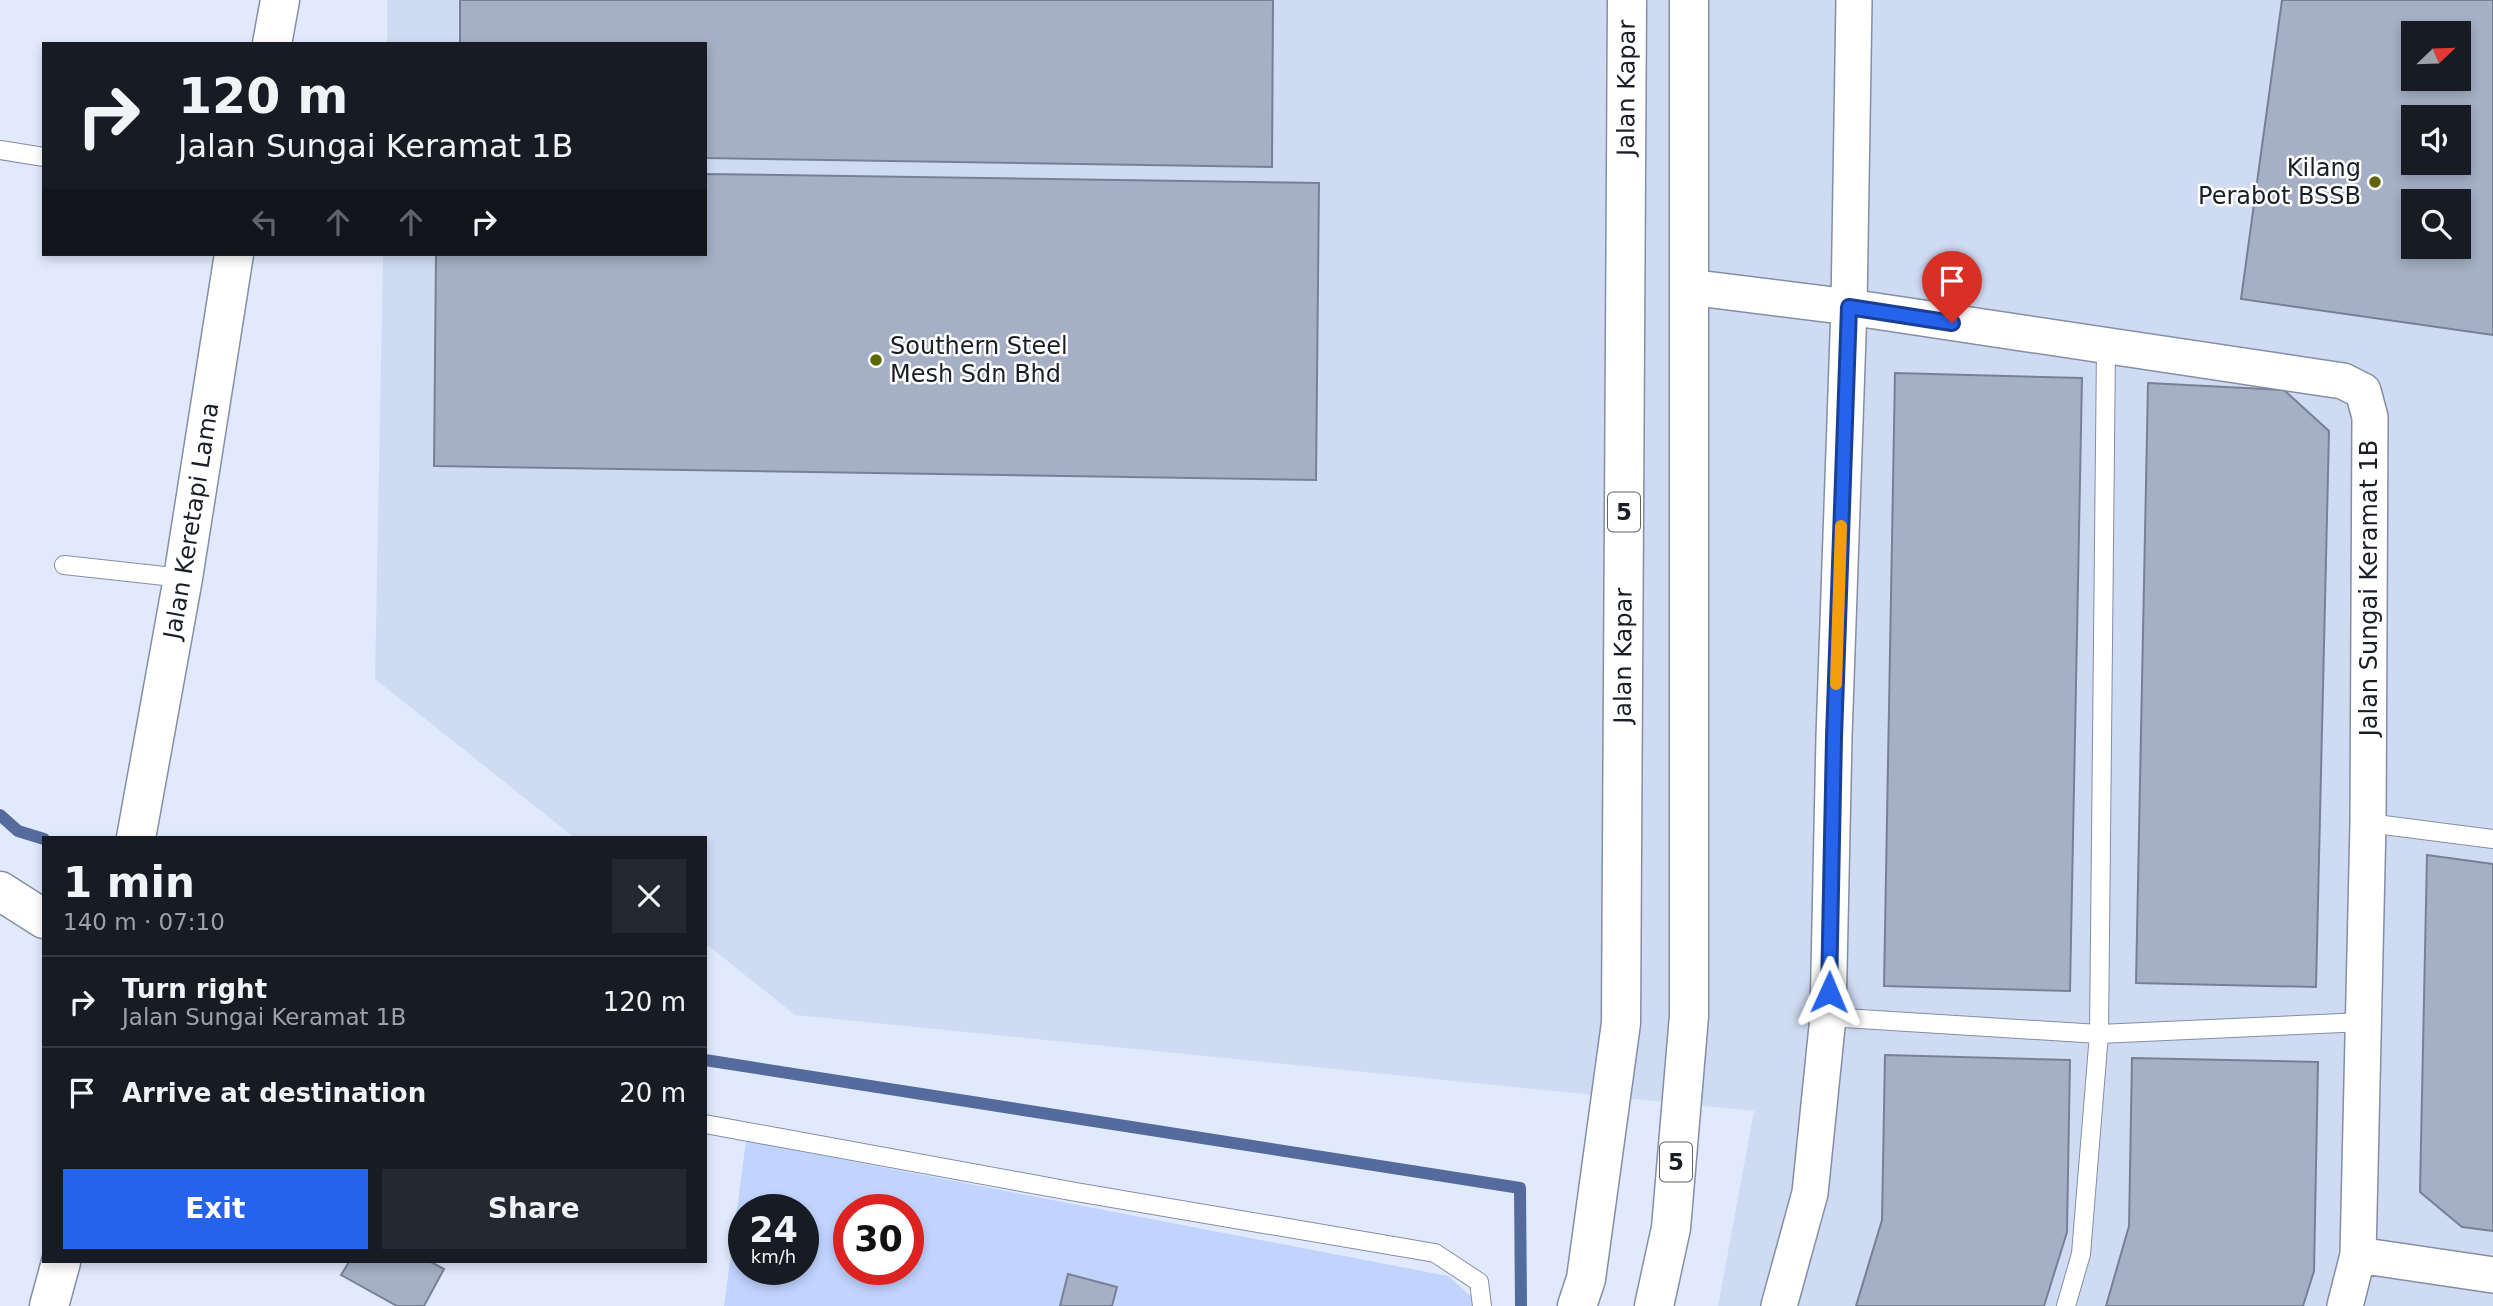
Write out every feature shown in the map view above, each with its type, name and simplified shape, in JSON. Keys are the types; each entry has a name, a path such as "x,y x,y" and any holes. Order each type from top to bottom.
{"main road":[{"path":"272,42 280,0"},
{"name":"Jalan Kapar","path":"1577,1306 1586,1279 1621,1023 1627,0"},
{"name":"5","path":"1654,1306 1671,1228 1689,1016 1689,0"},
{"name":"Jalan Keretapi Lama","path":"136,836 183,578 234,256"},
{"path":"0,891 42,918"},
{"path":"49,1306 61,1263"}],"street":[{"path":"1779,1306 1810,1193 1828,1017 1834,737 1849,307 1854,0"},
{"name":"Jalan Sungai Keramat 1B","path":"1689,287 1849,307 2343,381 2364,391 2370,417 2364,1022 2358,1255 2345,1306"},
{"path":"2358,1255 2493,1275"}],"lane":[{"path":"0,150 42,157"},
{"path":"2066,1306 2081,1254 2099,1034 2106,347"},
{"path":"64,565 183,578"},
{"path":"2368,823 2493,839"},
{"path":"1828,1017 2099,1034 2364,1022"},
{"path":"707,1124 1076,1192 1435,1253 1479,1282 1482,1306"}],"shaded area":[{"path":"387,0 2493,0 2493,1306 1718,1306 1754,1111 795,1015 707,945 707,836 572,836 375,679 383,256 707,256 707,42 387,42"},
{"path":"746,1141 1448,1276 1474,1299 1473,1306 724,1306 728,1276 728,1285 819,1285 819,1194 739,1194"}],"building":[{"path":"460,0 1273,0 1272,167 707,158 707,42 460,42"},
{"name":"Kilang Perabot BSSB","path":"2282,0 2493,0 2493,335 2241,299"},
{"name":"Southern Steel Mesh Sdn Bhd","path":"707,174 1319,183 1316,480 434,466 436,256 707,256"},
{"path":"1895,373 2082,378 2070,991 1884,986"},
{"path":"2148,383 2284,390 2329,431 2316,987 2136,983"},
{"path":"2427,855 2493,864 2493,1231 2462,1227 2420,1192"},
{"path":"1885,1055 2070,1060 2067,1232 2044,1306 1856,1306 1882,1220"},
{"path":"2132,1058 2318,1062 2314,1271 2303,1306 2106,1306 2129,1226"},
{"path":"348,1263 433,1263 444,1269 424,1306 397,1306 341,1275"},
{"path":"1068,1274 1117,1287 1112,1306 1060,1306"}],"waterway":[{"path":"0,815 18,831 42,838"},
{"path":"707,1060 1520,1188 1521,1306"}],"slow traffic":[{"path":"1836,684 1841,526"}],"place":[{"name":"Kilang Perabot BSSB","path":"2375,182"},
{"name":"Southern Steel Mesh Sdn Bhd","path":"876,360"}],"route":[{"path":"1829,992 1834,737 1849,307 1952,323"}]}
